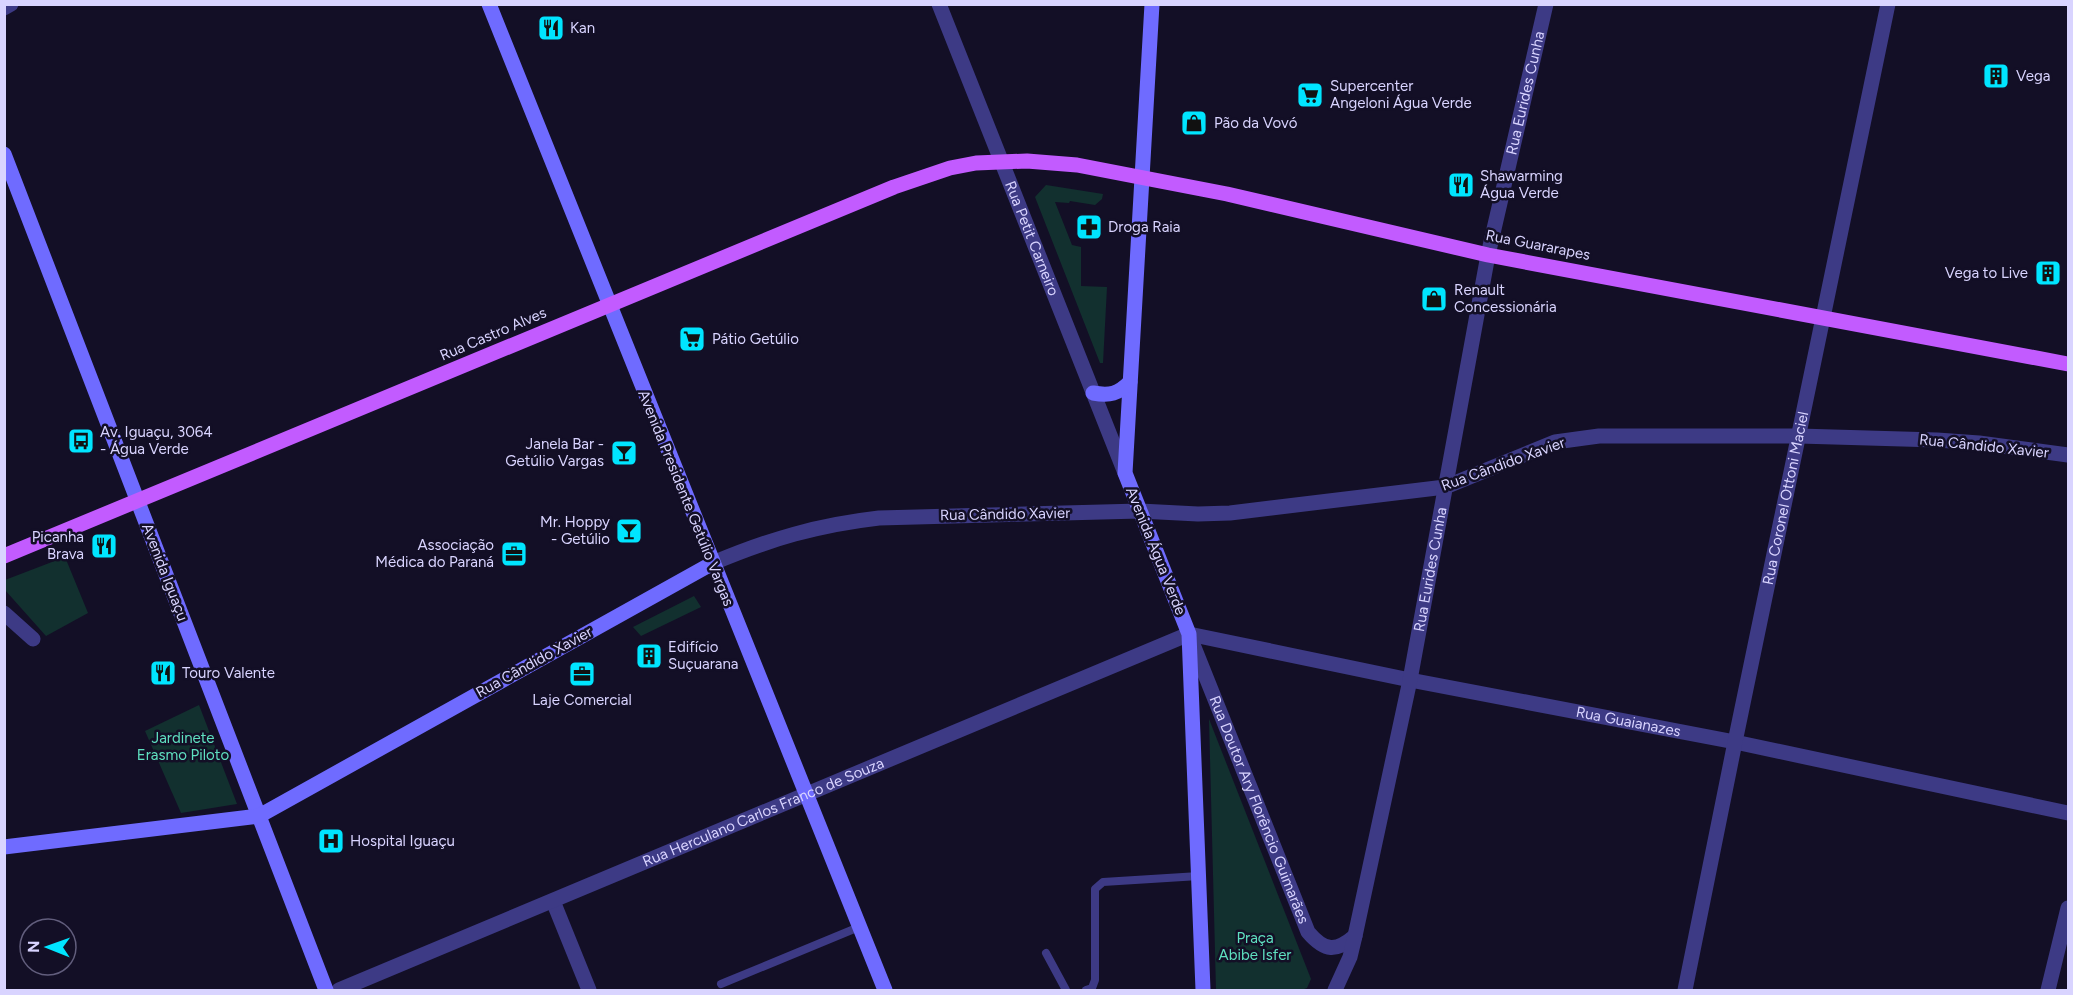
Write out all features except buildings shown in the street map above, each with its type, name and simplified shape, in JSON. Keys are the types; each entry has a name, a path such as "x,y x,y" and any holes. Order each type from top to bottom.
{"main road":[{"name":"Avenida Presidente Getúlio Vargas","path":"489,4 885,990"},
{"name":"Avenida Água Verde","path":"1152,4 1125,473 1189,634 1203,990"},
{"name":"Avenida Iguaçu","path":"4,154 326,990"},
{"name":"Rua Guararapes","path":"1001,161 1028,160 1077,165 1142,176 1488,255 1823,316 2068,364"},
{"name":"Rua Castro Alves","path":"4,556 922,176 950,168 1001,161"},
{"path":"1093,393 1114,395 1130,382"},
{"name":"Rua Cândido Xavier","path":"4,847 259,816 713,563"}],"street":[{"path":"4,8 11,4"},
{"name":"Rua Petit Carneiro","path":"939,4 1125,473"},
{"name":"Rua Eurides Cunha","path":"1335,990 1344,973 1355,936 1410,680 1488,255 1546,4"},
{"name":"Rua Coronel Ottoni Maciel","path":"1685,990 1888,4"},
{"name":"Rua Cândido Xavier","path":"713,563 789,534 847,522 908,516 1140,511 1230,513 1444,487 1555,442 1599,436 1799,436 1979,443 2068,455"},
{"path":"4,613 33,639"},
{"name":"Rua Guaianazes","path":"1189,634 1410,680 1735,742 2068,813"},
{"name":"Rua Herculano Carlos Franco de Souza","path":"339,990 1189,634"},
{"name":"Rua Doutor Ary Florêncio Guimarães","path":"1189,634 1308,932 1316,942 1334,948 1345,945 1355,936"},
{"path":"553,901 589,990"},
{"path":"2048,990 2068,908"}],"lane":[{"path":"1086,990 1092,988 1095,980 1095,889 1098,885 1103,882 1198,876"},
{"path":"721,984 859,927"},
{"path":"1046,952 1066,990"}],"green space":[{"path":"1046,185 1103,194 1102,199 1095,205 1070,201 1069,203 1055,202 1072,245 1081,247 1081,286 1107,287 1103,363 1100,363 1035,197"},
{"path":"65,557 88,613 46,636 5,590 5,580"},
{"path":"694,596 701,607 641,636 633,627"},
{"name":"Jardinete Erasmo Piloto","path":"199,705 237,804 181,813 145,731"},
{"name":"Praça Abibe Isfer","path":"1209,719 1311,979 1307,988 1301,990 1216,990"}],"place":[{"name":"Kan","path":"551,28"},
{"name":"Vega","path":"1996,76"},
{"name":"Supercenter Angeloni Água Verde","path":"1310,95"},
{"name":"Pão da Vovó","path":"1194,123"},
{"name":"Shawarming Água Verde","path":"1461,185"},
{"name":"Droga Raia","path":"1089,227"},
{"name":"Vega to Live","path":"2048,273"},
{"name":"Renault Concessionária","path":"1434,299"},
{"name":"Pátio Getúlio","path":"692,339"},
{"name":"Av. Iguaçu, 3064 - Água Verde","path":"81,441"},
{"name":"Janela Bar - Getúlio Vargas","path":"624,453"},
{"name":"Mr. Hoppy - Getúlio","path":"629,531"},
{"name":"Picanha Brava","path":"104,546"},
{"name":"Associação Médica do Paraná","path":"514,554"},
{"name":"Edifício Suçuarana","path":"649,656"},
{"name":"Touro Valente","path":"163,673"},
{"name":"Laje Comercial","path":"582,674"},
{"name":"Hospital Iguaçu","path":"331,841"}]}
